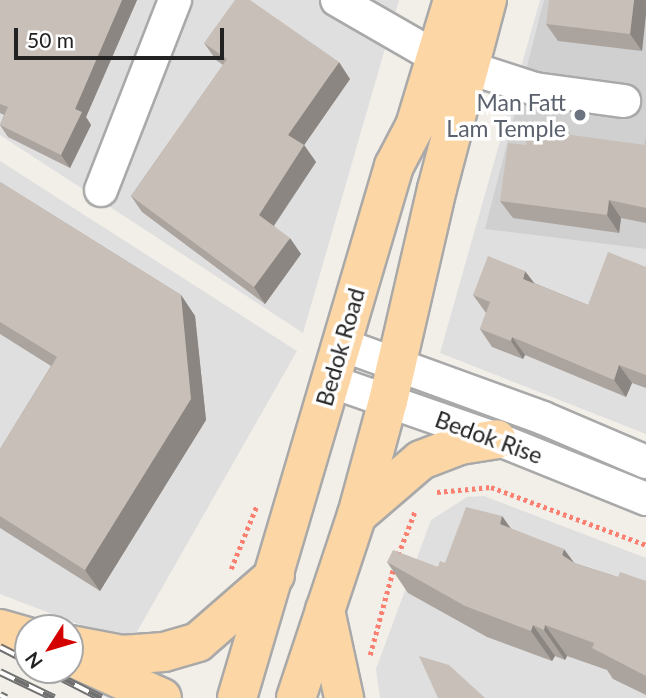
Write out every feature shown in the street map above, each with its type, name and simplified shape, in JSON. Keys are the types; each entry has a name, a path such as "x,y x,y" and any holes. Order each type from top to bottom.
{"main road":[{"name":"Bedok Road","path":"296,698 357,515 398,362 437,189 453,63 453,0"},
{"name":"Bedok Road","path":"237,698 394,166 487,0"},
{"path":"357,515 421,460 460,445 497,439"},
{"path":"84,648 122,655 164,652 198,642 275,575"},
{"path":"325,610 344,698"},
{"path":"84,662 162,698"}],"street":[{"path":"101,190 175,0"},
{"path":"337,0 453,63 535,89 624,101"},
{"name":"Bedok Rise","path":"340,344 398,362 646,462"},
{"name":"Bedok Rise","path":"330,381 497,439 646,499"}],"path":[{"path":"428,498 459,487 491,487 646,545"},
{"path":"228,576 259,500"},
{"path":"370,665 371,640 408,524 420,503"}],"shaded area":[{"path":"0,0 399,0 303,333 0,135"},
{"path":"540,0 646,0 646,434 440,353"},
{"name":"Man Fatt Lam Temple","path":"544,0 646,0 646,249 485,229"},
{"path":"0,161 297,351 130,644 84,626 84,614 52,614 0,594"},
{"path":"484,496 646,558 646,698 380,698 376,669 431,520 467,497"}],"building":[{"path":"0,0 122,0 75,109 82,112 61,155 0,125 8,107 0,104"},
{"path":"235,0 250,0 339,62 288,135 304,145 259,215 290,238 254,287 131,196 227,59 204,43"},
{"path":"549,0 634,0 630,34 546,24"},
{"path":"528,129 645,145 646,138 646,208 609,200 607,215 500,201 508,143 526,145"},
{"path":"0,182 181,295 191,399 85,570 0,516 0,449 57,357 0,322"},
{"path":"608,252 646,267 646,375 619,365 614,380 512,337 511,341 480,329 490,302 473,295 488,256 525,271 523,279 588,305"},
{"path":"466,507 502,516 500,524 564,549 562,555 576,564 618,577 620,572 646,581 646,676 592,648 594,643 545,625 544,630 533,625 531,631 465,606 387,562 393,550 438,567 440,561 445,563"},
{"path":"419,656 449,665 485,698 438,698"}],"railway":[{"path":"0,647 14,654"},
{"path":"0,672 54,698"},
{"path":"74,684 101,698"},
{"path":"0,695 6,698"}],"place":[{"name":"Man Fatt Lam Temple","path":"580,115"}]}
